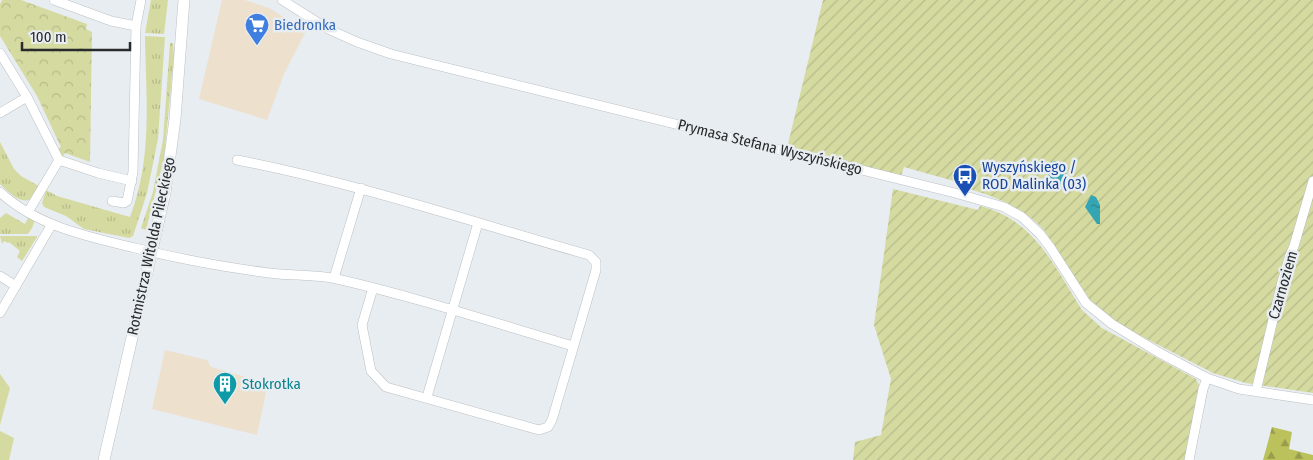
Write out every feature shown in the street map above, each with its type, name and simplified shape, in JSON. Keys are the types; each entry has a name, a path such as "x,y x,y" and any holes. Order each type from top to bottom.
{"main road":[{"name":"Rotmistrza Witolda Pileckiego","path":"104,460 153,252 170,164 184,0"}],"street":[{"path":"54,0 111,21 136,26"},
{"path":"79,9 83,0"},
{"path":"112,201 124,203 127,201 132,181 136,26 140,0"},
{"name":"Prymasa Stefana Wyszyńskiego","path":"282,0 328,29 356,42 392,54 986,201 1009,209 1022,216 1040,234 1094,312 1158,352 1207,378"},
{"path":"0,53 27,97 58,160 98,173 132,181"},
{"path":"0,113 27,97"},
{"path":"28,212 58,160"},
{"path":"237,160 361,188 589,255 596,262 596,270 552,420 548,427 539,430 386,387 372,371 362,325 373,288"},
{"name":"Czarnoziem","path":"1256,391 1282,282 1313,180"},
{"path":"334,278 361,188"},
{"path":"0,192 16,206 52,224 93,238 201,263 262,272 334,278 573,346"},
{"path":"427,398 478,223"},
{"path":"0,313 52,224"},
{"path":"0,276 16,286"},
{"path":"1189,460 1207,378 1239,389 1313,400"}],"shaded area":[{"path":"222,0 245,0 269,8 306,31 284,74 267,120 199,99"},
{"path":"165,350 207,360 211,367 268,383 257,435 152,409"}],"green space":[{"path":"2,0 21,0 87,24 86,29 92,32 90,162 65,153 62,157 56,150 61,147 37,96 0,36 0,4"},
{"path":"151,0 168,0 164,34 145,33"},
{"path":"823,0 1313,0 1313,393 1246,383 1213,373 1139,335 1105,315 1090,302 1044,230 1035,221 1006,202 961,186 961,183 904,167 901,176 787,148"},
{"path":"145,36 165,37 158,139 147,193 133,236 129,238 84,229 66,216 44,207 42,203 46,190 57,196 130,217 137,195 145,150 147,105"},
{"path":"170,43 173,43 174,56 164,158 146,230 141,228 153,192 163,140"},
{"path":"0,142 14,169 21,176 39,186 29,200 17,198 0,184"},
{"path":"893,189 978,210 980,206 999,213 1015,222 1029,233 1041,247 1052,261 1082,310 1102,328 1196,379 1199,385 1186,460 853,460 855,442 881,435 891,379 874,325"},
{"path":"6,213 25,224 28,218 35,220 28,234 0,234 0,218"},
{"path":"0,236 37,237 22,261 17,257 20,251 9,242 4,241 2,244"},
{"path":"0,374 10,388 0,425"},
{"path":"1272,427 1292,432 1289,449 1313,455 1313,460 1263,460"},
{"path":"0,431 14,438 9,460 0,460"}],"water":[{"path":"1055,161 1063,168 1068,178 1062,185 1051,179 1046,171 1051,162"},
{"path":"1091,195 1096,197 1100,205 1100,224 1097,224 1085,207"}],"place":[{"name":"Biedronka","path":"257,46"},
{"name":"Wyszyńskiego / ROD Malinka (03)","path":"965,197"},
{"name":"Stokrotka","path":"225,405"}]}
